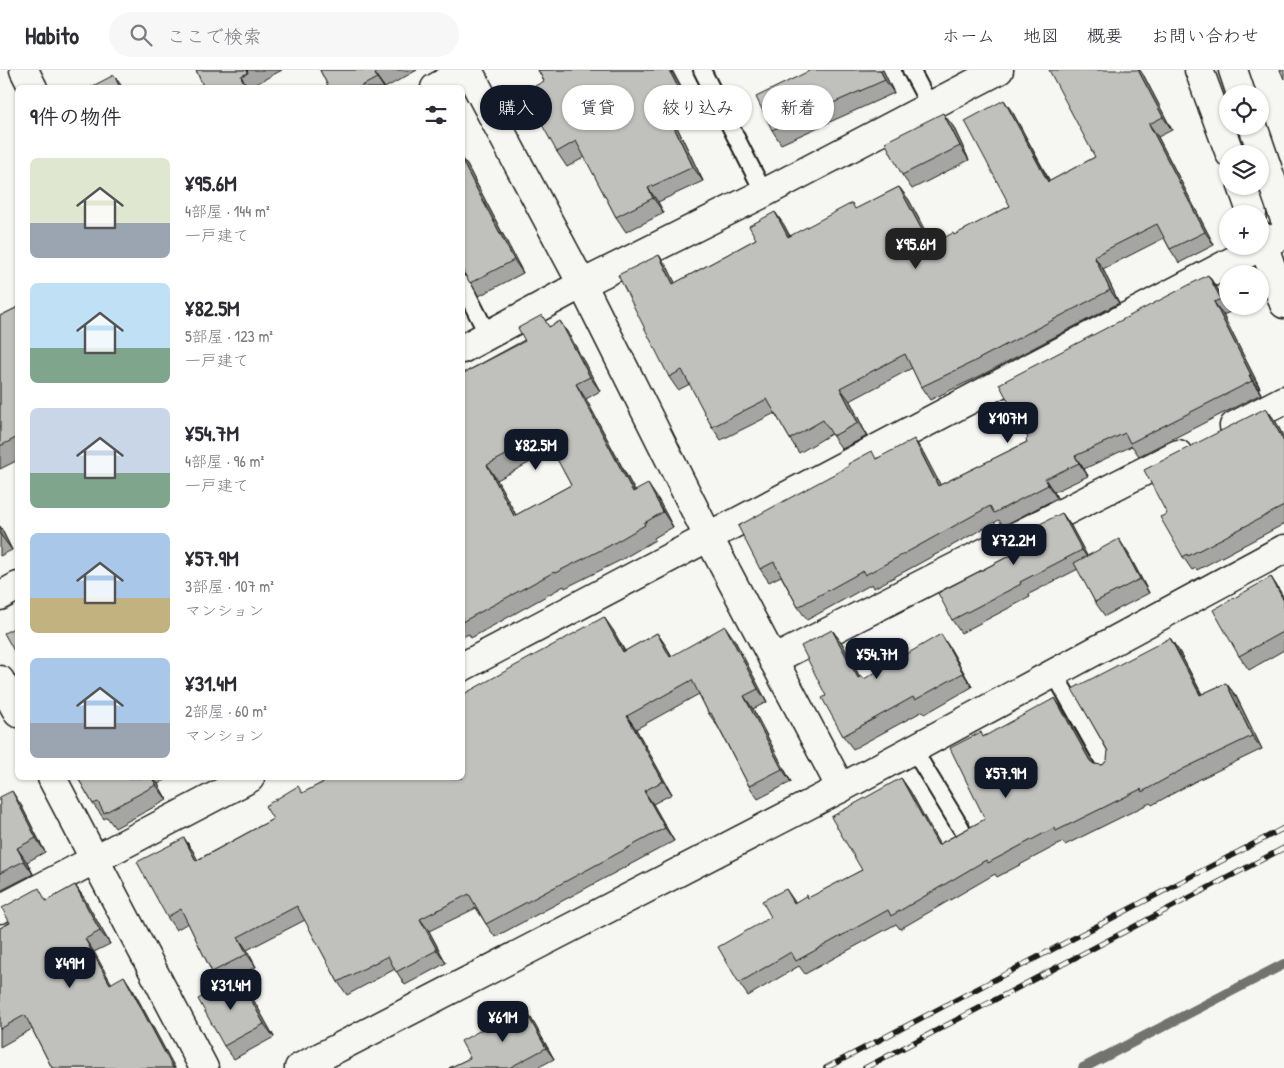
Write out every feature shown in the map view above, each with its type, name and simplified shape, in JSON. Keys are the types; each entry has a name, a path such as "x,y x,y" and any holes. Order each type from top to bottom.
{"street":[{"path":"24,70 32,85"},
{"path":"440,85 468,70 582,284 709,538 842,788"},
{"path":"465,347 582,284 764,193 1000,70"},
{"path":"1199,70 1227,145"},
{"path":"1233,70 1238,85"},
{"path":"1256,135 1284,216"},
{"path":"1269,238 1284,304"},
{"path":"465,665 709,538 1237,255"},
{"path":"773,660 1284,400"},
{"path":"299,1068 842,788 1284,549"},
{"path":"0,596 15,588"},
{"path":"0,680 15,708"},
{"path":"53,780 204,1068"},
{"path":"0,909 246,780"}],"lane":[{"path":"702,70 764,193"},
{"path":"911,70 930,106"},
{"path":"465,290 488,335"},
{"path":"1054,673 1108,769"},
{"path":"913,749 961,828"}],"building":[{"path":"196,70 247,70 248,73 241,76 245,85 203,85"},
{"path":"320,70 382,70 375,74 377,78 364,85 328,85"},
{"path":"538,70 669,70 677,85 644,85 644,130 675,130 693,167 648,188 653,198 616,217 576,141 557,152 545,130 552,130 552,85 537,85 544,81"},
{"path":"880,70 885,80 834,103 834,85 780,85 809,71"},
{"path":"1049,70 1138,70 1163,117 1149,124 1205,232 1170,249 1157,224 1094,256 1110,290 921,387 905,354 840,388 858,423 833,436 823,420 790,439 767,399 712,427 682,370 669,377 618,275 659,255 673,284 756,239 749,226 775,212 788,237 852,203 855,209 899,187 930,245 953,233 954,235 1010,206 965,121 1004,100 1048,182 1095,157"},
{"path":"1280,70 1284,70 1284,79"},
{"path":"114,75 119,85 95,85"},
{"path":"762,94 762,109 756,97"},
{"path":"943,113 960,146 902,175 885,142"},
{"path":"465,167 514,260 470,283 465,275"},
{"path":"1208,275 1219,295 1219,300 1214,302 1219,315 1251,375 1249,375 1252,381 1130,443 1125,433 1075,456 1079,463 1045,479 1048,485 994,513 990,506 865,575 863,571 798,607 774,562 760,569 738,526 849,466 848,464 872,451 876,459 914,439 938,486 1027,442 1026,439 1028,438 999,384"},
{"path":"15,308 15,438 0,446 0,316"},
{"path":"542,315 549,327 560,321 590,377 576,384 633,492 648,484 663,512 609,546 554,572 465,620 465,372 525,341 518,328","holes":["544,435 571,485 514,516 487,465"]},
{"path":"1266,408 1284,442 1284,506 1183,557 1160,517 1167,514 1144,470"},
{"path":"1062,513 1082,550 952,620 938,593 1015,553 1008,540"},
{"path":"1119,539 1140,579 1095,602 1074,563"},
{"path":"1271,577 1284,601 1284,631 1239,656 1213,610"},
{"path":"604,617 623,652 657,633 670,657 725,626 758,689 744,696 782,769 749,786 692,680 627,716 663,781 644,791 665,828 486,924 469,894 420,919 437,950 396,972 388,956 338,982 297,906 238,937 247,954 212,972 181,909 167,917 137,862 184,838 196,861 273,819 265,806 298,786 302,793 328,780 465,780 465,693"},
{"path":"15,628 15,653 4,633"},
{"path":"832,630 858,678 862,676 864,679 941,634 963,673 915,700 913,697 843,736 822,698 826,696 801,646"},
{"path":"1170,638 1200,695 1226,683 1252,736 1185,768 1142,792 1141,789 1056,831 1054,828 988,863 986,860 891,916 888,910 796,961 791,952 739,983 718,947 771,917 762,901 786,889 794,903 807,895 808,898 862,870 831,817 901,778 938,845 985,819 950,748 981,732 983,737 1055,698 1090,761 1094,764 1103,765 1107,760 1108,751 1072,689"},
{"path":"79,780 153,780 156,785 104,813 98,802 93,804"},
{"path":"12,791 36,838 17,848 24,861 0,873 0,797"},
{"path":"75,885 100,931 85,939 110,984 124,976 173,1068 52,1068 25,1015 0,1029 0,928 10,923 2,908 39,888 46,901"},
{"path":"239,977 264,1024 224,1046 198,999"},
{"path":"523,1007 546,1048 509,1068 449,1068 470,1058 461,1041"}],"waterway":[{"path":"1083,1068 1284,964"}],"railway":[{"path":"826,1068 1284,828"},
{"path":"865,1068 1284,848"}]}
